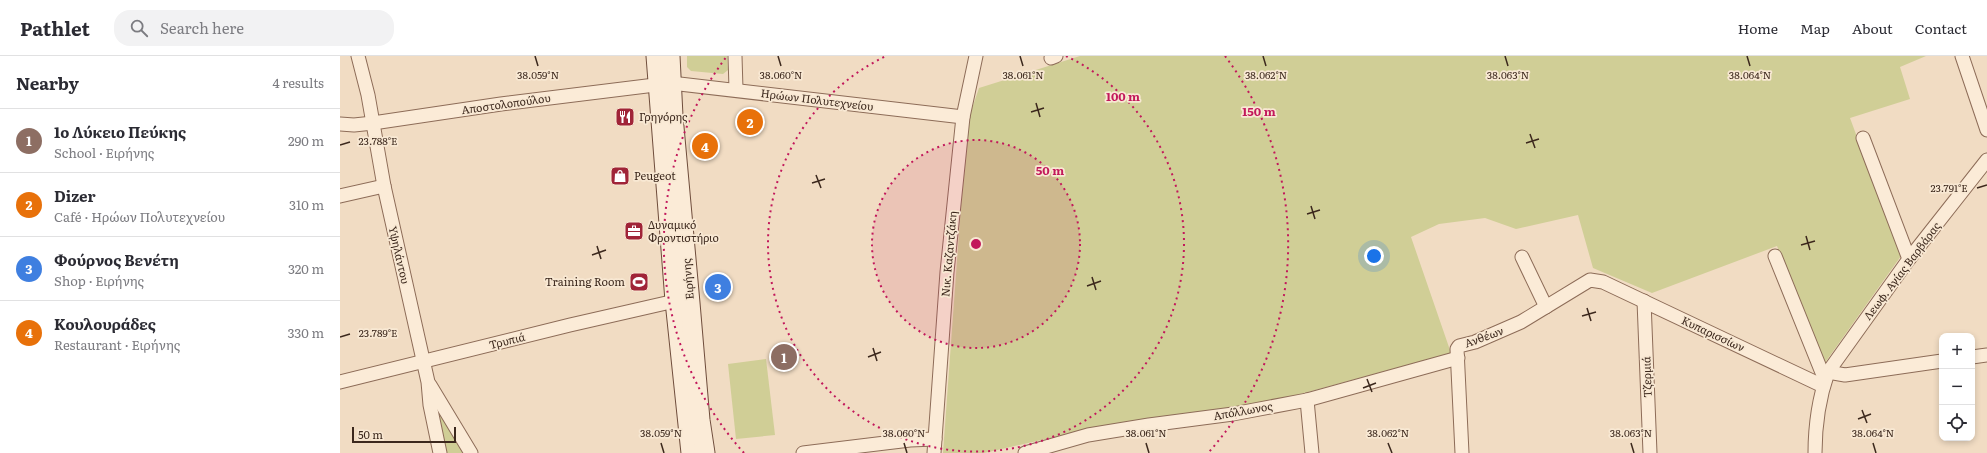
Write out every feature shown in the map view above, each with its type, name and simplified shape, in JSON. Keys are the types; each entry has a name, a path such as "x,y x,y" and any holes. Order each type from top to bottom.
{"main road":[{"name":"Ειρήνης","path":"656,56 664,83 700,420 705,453"},
{"name":"Ειρήνης","path":"670,56 664,83 675,301 691,453"}],"street":[{"name":"Υψηλάντου","path":"358,56 368,95 384,186 428,382 430,405 440,453"},
{"path":"735,56 736,89"},
{"name":"Νικ. Καζαντζάκη","path":"934,453 947,272 962,117 976,56"},
{"path":"1962,56 1987,130"},
{"name":"Αποστολοπούλου","path":"340,124 354,125 373,123 664,83"},
{"name":"Ηρώων Πολυτεχνείου","path":"664,83 736,89 962,117"},
{"path":"1863,138 1909,259"},
{"name":"Λεωφ. Αγίας Βαρβάρας","path":"1825,379 1909,259 1987,160"},
{"path":"340,196 384,186"},
{"path":"1775,256 1825,379 1816,423 1815,453"},
{"path":"1522,257 1546,307"},
{"name":"Ανθέων","path":"1462,453 1457,349 1459,346 1475,342 1500,332 1546,307 1581,284 1590,280 1603,282"},
{"name":"Κυπαρισσίων","path":"1603,282 1825,379 1939,361"},
{"name":"Τρυπιά","path":"340,382 570,325 675,301"},
{"name":"Τζερμιά","path":"1644,301 1650,453"},
{"path":"1975,357 1987,355"},
{"name":"Απόλλωνος","path":"1025,453 1088,435 1233,414 1307,400 1458,358"},
{"path":"428,382 471,453"},
{"path":"1307,400 1312,453"},
{"path":"803,453 910,440 935,439"}],"shaded area":[{"path":"687,56 727,56 728,70 723,74 691,71 687,67"},
{"path":"1080,56 1926,56 1900,67 1910,99 1850,118 1901,256 1824,364 1777,246 1652,293 1593,268 1578,215 1516,229 1485,218 1439,224 1411,237 1451,353 1286,398 1195,415 1108,425 984,453 943,453 967,123 979,88"},
{"path":"766,359 775,435 736,439 728,364"},
{"path":"438,410 466,453 447,453"}],"place":[{"name":"Γρηγόρης","path":"625,117"},
{"name":"Dizer","path":"750,122"},
{"name":"Κουλουράδες","path":"705,146"},
{"name":"Peugeot","path":"620,176"},
{"name":"Δυναμικό Φροντιστήριο","path":"634,231"},
{"name":"Training Room","path":"639,282"},
{"name":"Φούρνος Βενέτη","path":"718,287"},
{"name":"1ο Λύκειο Πεύκης","path":"784,357"}]}
